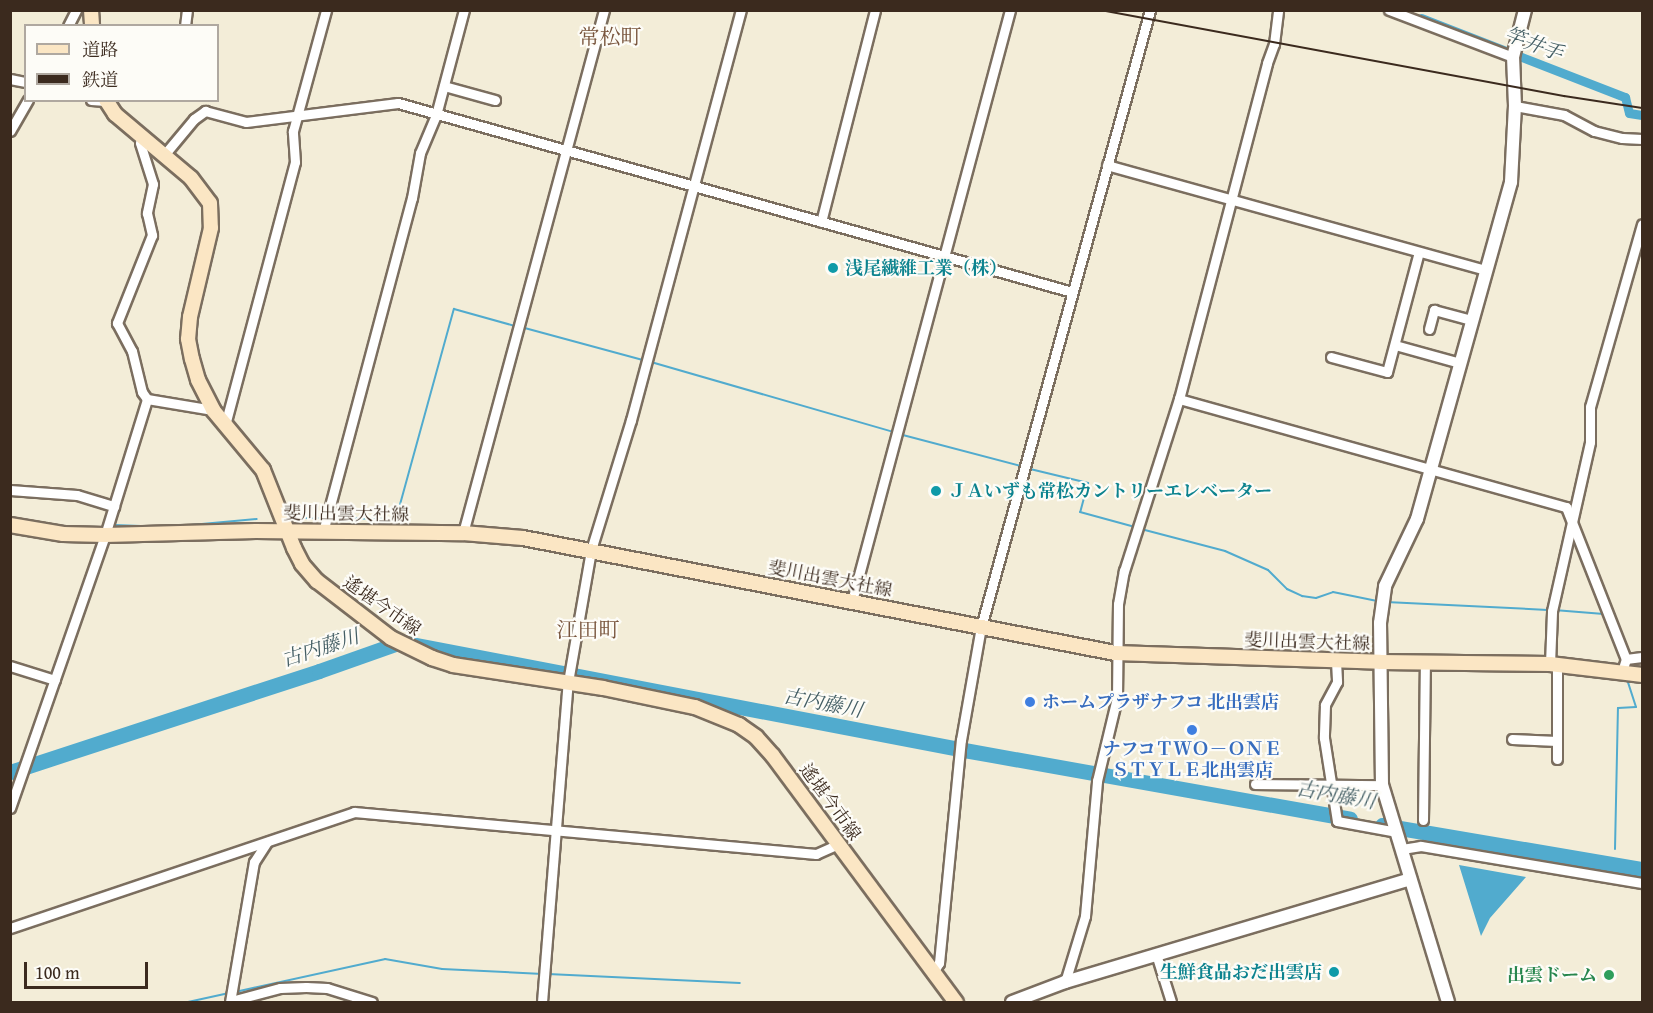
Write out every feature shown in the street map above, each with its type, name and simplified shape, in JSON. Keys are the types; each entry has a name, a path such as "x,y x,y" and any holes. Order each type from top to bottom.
{"main road":[{"name":"遙堪今市線","path":"107,102 115,114 191,178 210,203 212,216 208,247 190,317 188,339 198,380 213,410 262,471 302,564 317,581 391,638 410,649 453,665 568,682 695,707 739,724 756,737 773,756 932,974 956,1002"},
{"name":"斐川出雲大社線","path":"10,525 63,534 286,531 463,533 523,538 1115,653 1336,661 1624,665 1642,675"}],"street":[{"path":"69,24 76,10"},
{"path":"225,425 295,162 293,131 326,10"},
{"path":"323,532 412,198 420,153 436,115 464,10"},
{"path":"463,533 604,10"},
{"path":"542,1002 568,682 591,550 632,420 741,10"},
{"path":"821,222 875,10"},
{"path":"852,601 1010,10"},
{"path":"932,974 939,963 961,740 981,627 1150,10"},
{"path":"1065,982 1084,916 1097,781 1117,698 1115,653 1118,604 1124,571 1179,399 1267,63 1274,44 1278,10"},
{"path":"1389,10 1513,57"},
{"path":"1448,1002 1382,785 1380,623 1385,586 1417,519 1511,182 1515,106 1513,57 1525,10"},
{"path":"444,86 495,100"},
{"path":"10,131 27,102"},
{"path":"204,102 206,111"},
{"path":"164,155 194,119 206,111 246,122 398,103 566,152 1072,292"},
{"path":"1515,106 1564,115 1594,131 1622,138 1642,139"},
{"path":"142,137 140,143 153,184 147,213 152,235 117,323 132,351 142,392 147,399 213,410"},
{"path":"1107,165 1232,202 1486,270"},
{"path":"1557,759 1552,611 1590,442 1590,407 1642,224"},
{"path":"1331,357 1387,372 1419,252"},
{"path":"1429,329 1434,310 1472,320"},
{"path":"1395,345 1460,363"},
{"path":"10,808 105,535 147,399"},
{"path":"1179,399 1566,507 1624,665 1642,657"},
{"path":"10,490 77,495 114,506"},
{"path":"1336,661 1337,682 1325,705 1324,738 1337,821 1397,832"},
{"path":"1423,820 1425,663"},
{"path":"10,666 55,680"},
{"path":"1512,739 1557,741"},
{"path":"1255,784 1382,785"},
{"path":"10,928 354,812 816,854 838,844"},
{"path":"267,842 254,862 230,1002 280,988 306,987 327,988 372,1002"},
{"path":"1402,849 1421,846 1642,883"},
{"path":"1012,1002 1065,982 1410,879"},
{"path":"1156,954 1171,1002"}],"water":[{"path":"1459,865 1526,877 1490,918 1481,936"}],"waterway":[{"name":"竿井手","path":"1421,18 1625,97 1629,113 1642,115"},
{"path":"329,518 396,519 454,309 515,326"},
{"path":"521,327 646,361"},
{"path":"651,362 893,432"},
{"path":"899,434 1021,466"},
{"path":"1026,468 1088,483 1080,512 1135,527"},
{"path":"300,518 323,518"},
{"path":"180,526 257,519"},
{"path":"114,525 168,527"},
{"path":"1141,529 1225,551 1268,570 1287,589 1302,596 1316,598 1333,592 1377,601"},
{"path":"30,767 108,544"},
{"path":"1386,602 1548,610"},
{"path":"1554,610 1604,614"},
{"name":"古内藤川","path":"10,772 401,642 964,750 1350,819"},
{"path":"1616,645 1620,656"},
{"path":"1615,849 1618,708 1636,707 1627,679"},
{"name":"古内藤川","path":"1382,825 1642,869"},
{"path":"235,992 385,959 442,969 543,974"},
{"path":"548,974 740,983"},
{"path":"188,1002 229,993"}],"railway":[{"path":"1100,10 1564,96 1642,108"}],"place":[{"name":"浅尾繊維工業（株）","path":"833,268"},
{"name":"ＪＡいずも常松カントリーエレベーター","path":"936,491"},
{"name":"ホームプラザナフコ 北出雲店","path":"1030,702"},
{"name":"ナフコＴＷＯ－ＯＮＥ ＳＴＹＬＥ北出雲店","path":"1192,730"},
{"name":"生鮮食品おだ出雲店","path":"1334,972"},
{"name":"出雲ドーム","path":"1609,975"}],"district":[{"name":"常松町","path":"610,37"},
{"name":"江田町","path":"588,630"}]}
